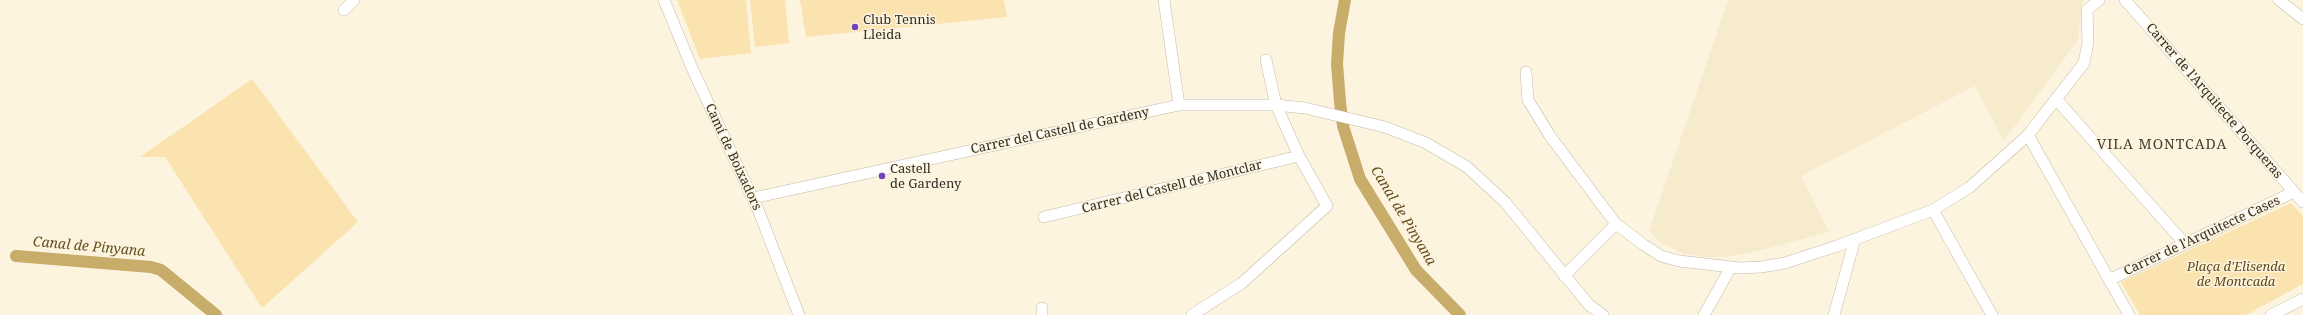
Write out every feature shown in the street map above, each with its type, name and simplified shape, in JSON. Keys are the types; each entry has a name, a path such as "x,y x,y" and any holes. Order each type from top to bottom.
{"street":[{"path":"344,10 354,0"},
{"name":"Camí de Boixadors","path":"664,0 692,68 753,198 799,315"},
{"path":"1164,0 1179,105"},
{"path":"1526,72 1528,100 1550,136 1616,224 1661,256 1679,261 1731,267 1761,267 1784,263 1933,210 1970,188 2028,134 2084,63 2088,42 2087,10 2099,0"},
{"name":"Carrer de l'Arquitecte Porqueras","path":"2125,0 2303,202"},
{"path":"2279,0 2303,19"},
{"path":"1192,315 1242,283 1327,206 1299,156 1276,105 1266,60"},
{"path":"2056,99 2185,244"},
{"name":"Carrer del Castell de Gardeny","path":"753,198 1179,105 1276,105 1338,114 1385,127 1426,143 1467,167 1505,202 1589,305 1603,315"},
{"path":"2028,134 2129,315"},
{"name":"Carrer del Castell de Montclar","path":"1044,217 1299,156"},
{"name":"Carrer de l'Arquitecte Cases","path":"2109,280 2294,192"},
{"path":"1933,210 1992,315"},
{"path":"1564,276 1616,224"},
{"path":"1834,315 1855,239"},
{"path":"1704,315 1731,267"},
{"path":"2271,315 2303,299"}],"shaded area":[{"path":"1728,0 2083,0 2078,40 2004,141 1975,86 1801,176 1829,232 1762,250 1726,257 1704,257 1680,253 1657,240 1649,231"}],"green space":[{"path":"677,0 746,0 751,53 700,59"},
{"path":"750,0 785,0 789,43 755,47"},
{"name":"Club Tennis Lleida","path":"800,0 1004,0 1007,17 806,37"},
{"path":"252,79 358,222 262,308 165,157 140,157"},
{"name":"Plaça d'Elisenda de Montcada","path":"2291,203 2303,216 2303,284 2246,315 2140,315 2121,282"}],"waterway":[{"name":"Canal de Pinyana","path":"1345,0 1339,33 1337,64 1340,102 1343,126 1360,179 1416,270 1460,315"},
{"name":"Canal de Pinyana","path":"16,256 151,267 161,270 216,315"}],"place":[{"name":"Club Tennis Lleida","path":"855,27"},
{"name":"Castell de Gardeny","path":"882,176"}],"district":[{"name":"VILA MONTCADA","path":"2162,145"}]}
